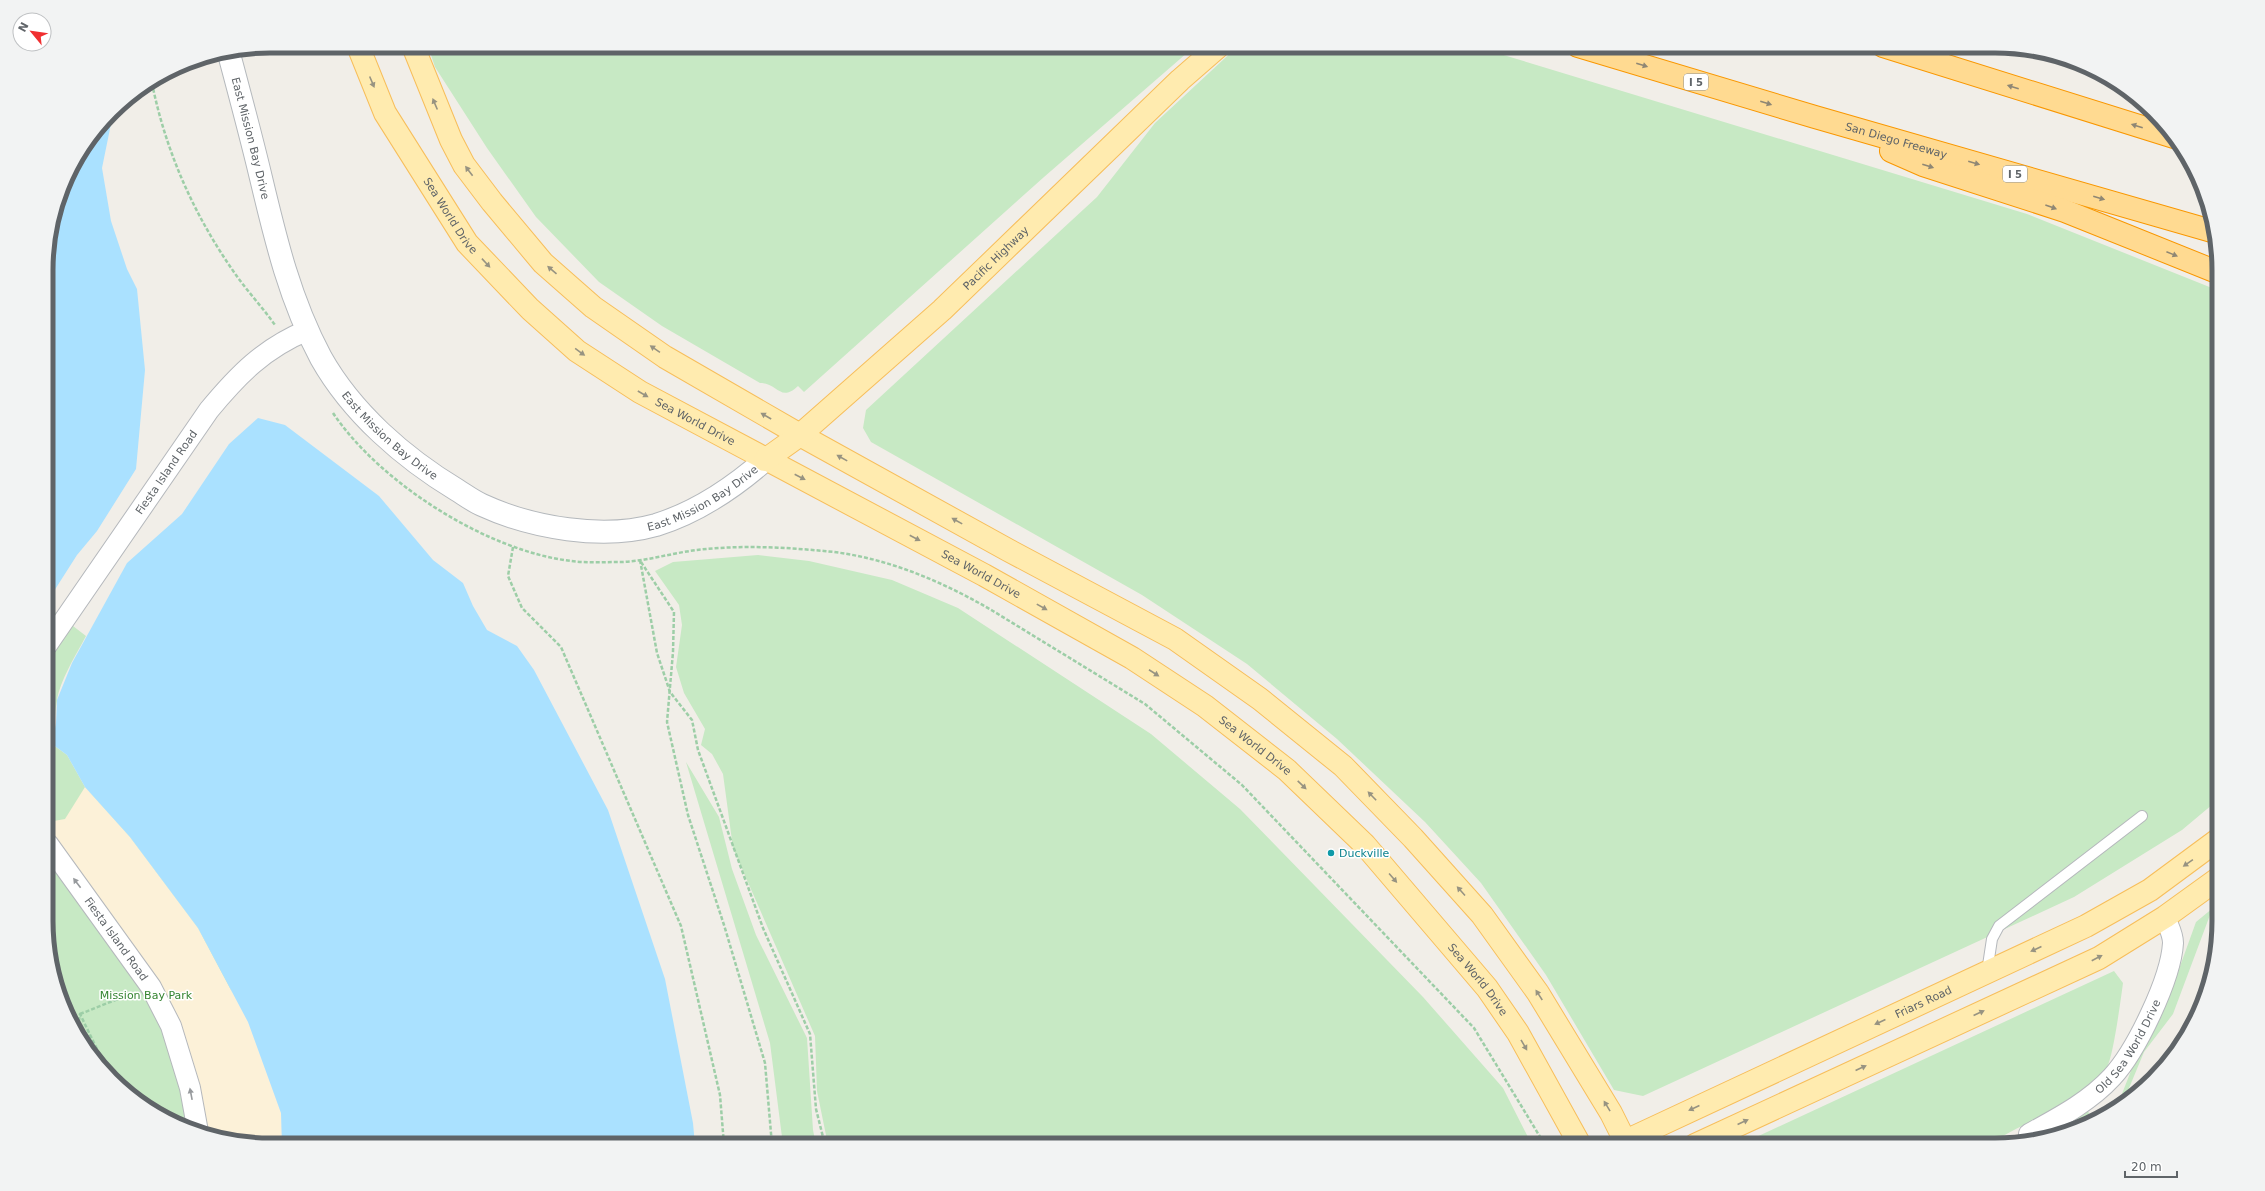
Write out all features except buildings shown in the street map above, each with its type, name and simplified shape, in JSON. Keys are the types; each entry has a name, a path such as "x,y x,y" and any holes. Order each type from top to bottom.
{"highway":[{"name":"San Diego Freeway","path":"1601,53 1815,117 2208,230"},
{"path":"1905,53 2165,135"},
{"path":"1815,117 1923,165 2051,206 2212,270"}],"main road":[{"name":"Sea World Drive","path":"361,53 385,113 467,243 530,309 577,351 640,392 765,460 984,575 1132,658 1205,706 1287,770 1365,845 1487,988 1518,1034 1576,1138"},
{"path":"416,53 450,140 464,165 492,202 543,263 593,307 665,357 800,435 1008,550 1175,638 1260,699 1343,766 1413,838 1482,915 1538,993 1611,1113 1621,1138"},
{"name":"Pacific Highway","path":"765,460 800,435 942,310 1180,80 1211,53"},
{"name":"East Mission Bay Drive","path":"230,57 274,233 295,305 322,360 348,395 381,434 426,470 481,505 521,520 552,527 583,531 619,530 655,525 687,513 725,492 765,460"},
{"name":"Friars Road","path":"1634,1138 2086,926 2150,890 2212,844"},
{"path":"1710,1138 2099,958 2165,917 2212,883"}],"street":[{"name":"Fiesta Island Road","path":"53,638 209,410 233,381 264,353 286,339 308,330"},
{"name":"Fiesta Island Road","path":"53,851 151,987 171,1026 190,1088 197,1125"},
{"name":"Old Sea World Drive","path":"2030,1135 2064,1115 2093,1094 2111,1078 2126,1058 2150,1015 2172,952 2172,933 2165,917"}],"lane":[{"path":"1987,972 1992,939 1999,926 2142,816"}],"path":[{"path":"153,87 159,121 177,170 198,215 236,275 278,329"},
{"path":"513,547 508,576 522,608 561,647 680,926 720,1095 723,1138"},
{"path":"771,1138 765,1064 724,925 688,814 667,722 670,692 674,612 640,560 657,653 670,692 692,720 698,750 763,928 810,1034 816,1109 823,1138"},
{"path":"993,611 1145,704 1242,785 1474,1028 1541,1138"},
{"path":"80,1014 151,987"},
{"path":"78,1024 80,1014"},
{"path":"80,1014 100,1056"}],"green space":[{"path":"430,53 1187,53 1044,177 804,392 798,386 787,393 783,393 771,386 760,383 662,326 599,282 536,217 487,148 435,67"},
{"path":"1230,53 1497,53 2027,214 2212,288 2212,805 2182,830 2074,897 1643,1096 1614,1090 1546,975 1481,883 1425,822 1337,739 1247,664 1142,595 871,442 863,428 866,410 1097,197 1155,123"},
{"path":"758,555 809,561 892,580 958,608 1151,734 1240,809 1423,997 1503,1088 1528,1138 827,1138 817,1091 815,1036 733,848 723,774 712,754 701,745 705,729 684,693 676,667 682,625 679,605 655,571 673,562"},
{"name":"Mission Bay Park","path":"53,611 86,636 58,693 53,738"},
{"name":"Mission Bay Park","path":"53,745 67,755 85,787 130,837 198,928 229,984 280,1138 256,1138 214,1131 174,1116 161,1109 127,1084 107,1064 82,1030 75,1017 60,977 53,935"},
{"path":"686,762 719,817 732,869 756,935 807,1038 815,1138 782,1138 770,1043"},
{"path":"2212,909 2212,913 2173,1014 2144,1052 2127,1093 2120,1098 2138,1053 2170,994 2196,922"},
{"path":"2114,971 2123,983 2119,1014 2107,1067 2088,1087 2074,1097 2044,1115 2003,1136 2004,1138 1754,1138"},
{"path":"2088,1111 2090,1116 2068,1125"}],"sand":[{"path":"85,787 130,837 198,928 248,1022 281,1113 282,1138 256,1138 228,1134 203,1127 190,1065 53,843 53,821 65,819"}],"water":[{"path":"111,123 102,168 111,221 127,269 137,289 145,370 136,469 97,531 77,555 53,593 53,256 60,214 75,174 90,149"},
{"path":"258,418 285,425 379,496 433,560 463,583 473,606 487,630 517,646 534,670 608,810 665,979 693,1123 694,1138 282,1138 281,1113 248,1022 198,928 130,837 85,787 67,755 53,745 57,700 72,663 127,563 182,514 229,444"}],"place":[{"name":"Duckville","path":"1331,853"}]}
